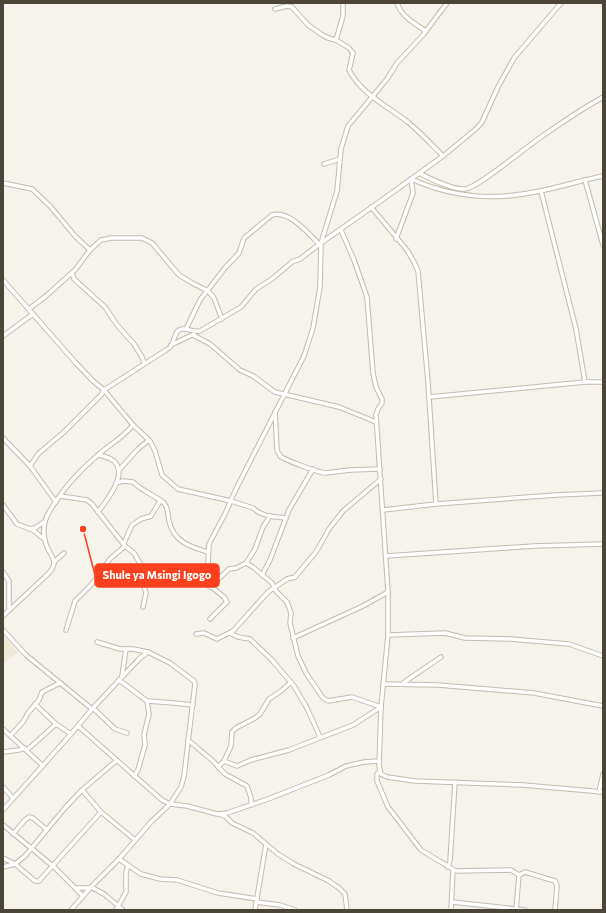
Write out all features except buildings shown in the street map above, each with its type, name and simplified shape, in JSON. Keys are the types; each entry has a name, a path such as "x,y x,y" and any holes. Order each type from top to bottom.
{"street":[{"path":"336,40 343,16 343,3"},
{"path":"397,3 400,10 413,24 426,31"},
{"path":"210,619 227,602 224,597 210,587 202,574 208,565 209,544 283,394 304,356 313,328 320,287 320,244 337,191 341,149 348,126 373,97 397,64 426,31 447,3"},
{"path":"30,466 39,453 76,421 104,390 171,346 222,319 241,307 256,289 272,279 292,262 300,259 419,174 478,128 514,58 561,3"},
{"path":"275,9 287,6 292,7 308,25 328,38 336,40 349,48 353,55 349,68 350,72 373,97 409,123 443,156"},
{"path":"419,174 451,186 463,189 468,188 482,180 540,137 603,97"},
{"path":"324,164 340,160"},
{"path":"411,179 442,190 462,195 481,197 516,196 603,176"},
{"path":"396,240 413,190 411,179"},
{"path":"585,180 603,245"},
{"path":"3,183 32,189 50,206 75,236 90,250"},
{"path":"541,191 576,329 585,382"},
{"path":"371,207 414,262 418,271 429,397 436,504"},
{"path":"186,329 197,304 225,268 239,253 244,238 272,215 274,214 288,217 320,244"},
{"path":"341,230 354,260 367,297 372,373 376,387 382,399 382,403 377,412 376,422 386,556 388,635 381,707 379,760 381,774 387,777 415,781 523,785 601,792 603,774"},
{"path":"29,309 72,273 90,250 101,240 115,237 142,238 152,243 178,275 192,284 207,290 214,298 222,319"},
{"path":"72,273 74,279 105,307 117,325 134,344 144,363"},
{"path":"4,282 75,362 104,390 133,425 149,440 155,451 162,475 178,490 231,501 270,516 286,518"},
{"path":"3,336 33,314"},
{"path":"171,346 177,332 181,329 186,329 192,332 200,331"},
{"path":"193,335 210,344 240,370 253,376 275,392 339,407 376,422"},
{"path":"429,397 585,382 603,382"},
{"path":"275,411 276,450 280,456 320,473 380,469"},
{"path":"54,562 45,540 43,528 44,522 60,496 80,471 129,431 133,425"},
{"path":"3,439 30,466 56,502"},
{"path":"119,470 138,449 149,440"},
{"path":"98,455 112,458 116,462 119,470 116,483 98,512"},
{"path":"262,575 270,560 286,518 313,469"},
{"path":"118,476 124,481"},
{"path":"196,634 204,633 217,639 230,633 242,622 261,599 287,579 295,577 316,552 329,529 343,511 381,479"},
{"path":"116,483 124,481 133,482 160,501 168,510 170,524 179,540 192,548 208,552"},
{"path":"383,510 436,504 603,493"},
{"path":"60,496 87,500 124,545 134,553 144,572 143,583 146,597 143,607"},
{"path":"66,630 75,601 90,586 110,559 124,545 132,525 141,519 151,516 160,501"},
{"path":"3,505 18,524 33,530 45,540"},
{"path":"210,587 229,570 246,563 255,549 263,527 270,516"},
{"path":"29,529 35,528 44,522"},
{"path":"386,556 534,546 603,544"},
{"path":"3,616 49,573 54,562 64,553"},
{"path":"246,563 272,583 274,588 286,600 291,610 290,623 298,656 306,673 326,700 328,701 352,697 381,707"},
{"path":"3,572 9,581 9,610"},
{"path":"293,638 363,606 388,592"},
{"path":"3,630 21,650 60,683 93,708 115,729 127,733"},
{"path":"230,633 238,637 250,639 292,682 320,737"},
{"path":"388,635 445,633 471,638 510,639 569,644 603,656"},
{"path":"71,910 170,804 177,794 183,782 193,706 194,681 170,663 148,652 133,649 120,649 97,642"},
{"path":"122,676 126,649"},
{"path":"3,810 122,676 148,652"},
{"path":"402,684 441,657"},
{"path":"119,680 147,701 193,706"},
{"path":"218,767 224,761 231,746 232,732 236,728 260,714 269,699 281,692 292,682"},
{"path":"11,735 21,726 42,692 60,683"},
{"path":"383,684 438,685 534,693 603,706"},
{"path":"134,776 138,770 145,745 144,735 149,714 147,701"},
{"path":"35,704 56,724 71,734"},
{"path":"224,761 237,766 252,760 289,750 353,725 381,707"},
{"path":"3,752 26,749 56,724"},
{"path":"78,726 162,800 170,804 187,806 225,816 232,823 253,833 278,854 294,864 333,883 345,894 347,910"},
{"path":"3,729 43,766"},
{"path":"188,740 230,778 247,786 251,798 251,805"},
{"path":"217,814 234,811 251,805 329,775 355,763 379,760"},
{"path":"3,867 15,864 31,849 82,790 116,761"},
{"path":"380,771 377,774 377,781 381,794 391,811 421,850 453,870 480,872 511,870 519,875"},
{"path":"448,867 450,861 455,782"},
{"path":"3,787 13,798"},
{"path":"82,790 101,812 135,840"},
{"path":"3,858 15,864 35,881 39,881 101,812"},
{"path":"13,834 24,820 29,817 33,818 47,830"},
{"path":"3,825 53,866 83,896"},
{"path":"255,910 266,844"},
{"path":"119,859 141,874 160,879 178,880 218,893 280,905 295,910"},
{"path":"116,910 126,892 128,865"},
{"path":"451,910 453,870"},
{"path":"519,875 529,872 555,881 557,886 555,910"},
{"path":"516,909 519,875"},
{"path":"76,888 91,887 100,891 124,910"},
{"path":"452,902 525,910"}],"shaded area":[{"path":"3,636 18,652 3,664"}],"place":[{"name":"Shule ya Msingi Igogo","path":"83,529"}]}
